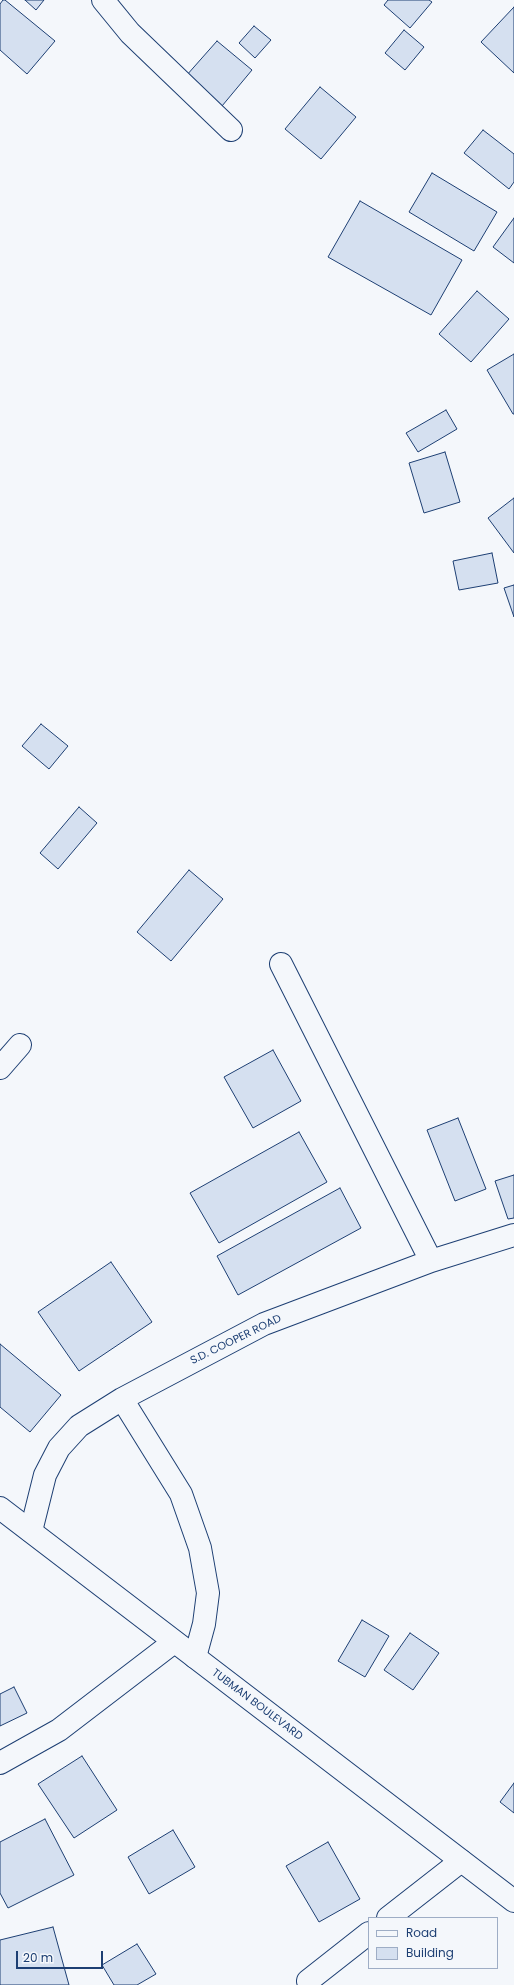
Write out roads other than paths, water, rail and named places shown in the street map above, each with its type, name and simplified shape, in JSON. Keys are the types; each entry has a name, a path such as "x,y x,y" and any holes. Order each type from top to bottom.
{"main road":[{"path":"103,0 130,33 231,130"},
{"path":"281,964 431,1261"},
{"path":"0,1068 20,1045"},
{"name":"S.D. COOPER ROAD","path":"31,1531 45,1475 59,1448 79,1426 122,1399 264,1324 431,1261 514,1235"},
{"path":"122,1399 181,1494 200,1548 208,1593 204,1624 195,1657"},
{"name":"TUBMAN BOULEVARD","path":"0,1508 514,1901"},
{"path":"0,1763 59,1730 174,1642"},
{"path":"389,1917 462,1861"},
{"path":"308,1981 368,1934"}]}
